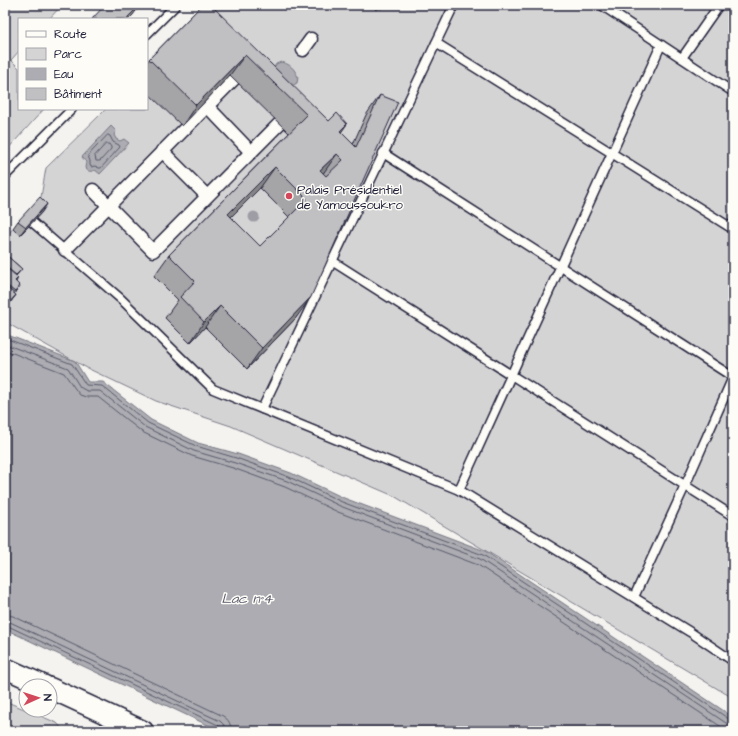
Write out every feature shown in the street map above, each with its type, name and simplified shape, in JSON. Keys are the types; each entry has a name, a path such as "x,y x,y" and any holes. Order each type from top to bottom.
{"street":[{"path":"303,50 311,39"},
{"path":"65,250 207,106 241,77 228,64"},
{"path":"207,106 251,152"},
{"path":"92,190 153,251 251,152 281,116 295,129"},
{"path":"162,151 207,196"},
{"path":"5,668 27,678"},
{"path":"58,692 143,731"}],"lane":[{"path":"148,33 176,5"},
{"path":"262,409 454,5"},
{"path":"601,5 733,92"},
{"path":"682,58 719,5"},
{"path":"436,43 733,229"},
{"path":"460,490 661,45"},
{"path":"5,176 71,110"},
{"path":"383,153 733,377 634,597"},
{"path":"32,222 121,299 213,389 460,490 690,632 733,661"},
{"path":"332,261 733,516"}],"green space":[{"path":"5,5 62,5 50,18 18,18 18,52 11,60 18,67 18,110 43,110 5,152"},
{"path":"208,5 733,5 733,698 394,496 231,426 156,401 87,368 5,322 5,233 9,233 41,197 46,168 105,110 148,110 148,66"},
{"path":"5,701 18,706 18,718 45,718 57,723 64,731 5,731"}],"water":[{"path":"281,62 291,67 298,77 297,83 290,87 273,70 276,64"},
{"path":"111,126 116,131 114,135 116,139 120,141 124,139 129,143 100,174 95,170 88,171 85,168 86,162 82,157"},
{"name":"Lac n°4","path":"5,334 75,361 88,382 103,382 151,420 198,443 238,454 291,473 344,498 485,551 733,717 733,731 220,731 5,629"}],"building":[{"path":"105,5 140,5 127,18 93,18"},
{"name":"Palais Présidentiel de Yamoussoukro","path":"202,5 211,5 329,121 337,113 347,124 340,131 356,147 380,95 398,102 311,297 262,348 220,306 204,322 180,297 195,281 169,255 307,115 245,55 196,105 149,59","holes":["337,154 343,160 326,176 320,170","275,167 307,199 260,246 228,214"]},
{"path":"40,197 47,204 26,227 18,221"},
{"path":"5,254 22,269 16,275 5,266"},
{"path":"5,266 18,278 15,281 20,286 15,292 5,284"},
{"path":"5,286 16,295 7,305 5,304"}],"place":[{"name":"Palais Présidentiel de Yamoussoukro","path":"289,196"}]}
